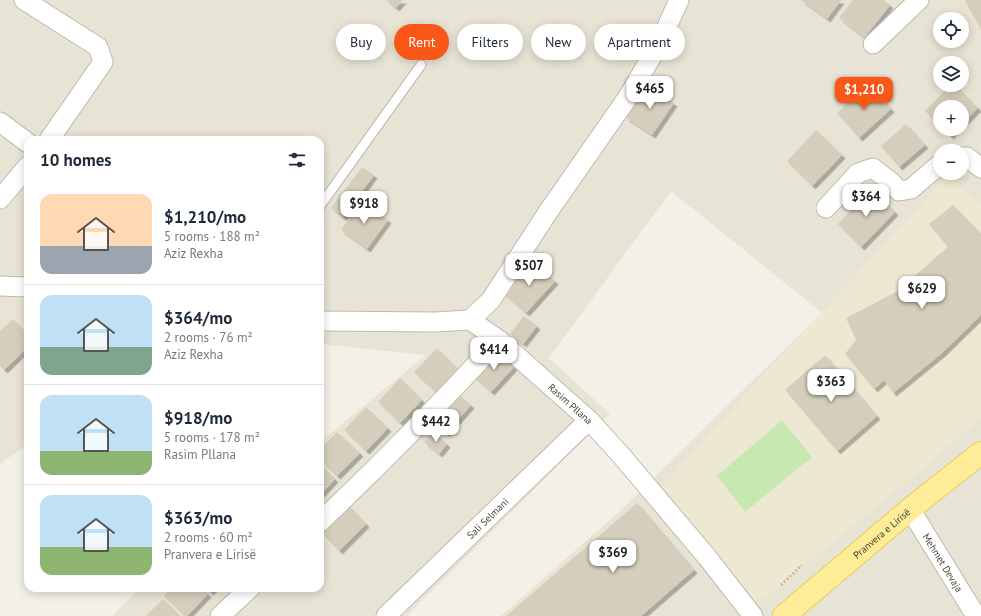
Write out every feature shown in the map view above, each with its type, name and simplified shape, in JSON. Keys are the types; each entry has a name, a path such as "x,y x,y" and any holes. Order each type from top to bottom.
{"main road":[{"name":"Pranvera e Lirisë","path":"798,616 981,453"},
{"name":"Pranvera e Lirisë","path":"784,616 912,513 981,464"}],"street":[{"path":"24,0 98,47 103,62 52,136"},
{"path":"324,321 435,322 470,320 491,300 548,212 628,97 659,44 679,0"},
{"path":"873,44 919,0"},
{"path":"0,122 24,140"},
{"path":"969,158 981,168"},
{"path":"826,208 858,173 873,168 892,183 899,191 911,189 933,170"},
{"path":"0,199 24,171"},
{"path":"0,286 24,287"},
{"name":"Rasim Pllana","path":"470,320 499,340 589,420 620,454 702,551 753,616"},
{"path":"324,518 452,391 499,340"},
{"name":"Sali Selmani","path":"386,616 589,420"},
{"name":"Mehmet Devaja","path":"912,513 976,616"},
{"path":"220,616 246,592"}],"lane":[{"path":"324,200 421,65"}],"path":[{"path":"781,584 802,565"}],"shaded area":[{"path":"0,0 981,0 981,616 501,616 620,511 822,313 671,191 549,358 610,414 407,616 113,616 125,602 137,592 324,592 324,439 426,355 324,344 324,136 24,136 24,447 0,464"},
{"path":"943,180 954,180 981,205 981,418 920,471 757,604 662,486"}],"green space":[{"path":"782,420 812,457 745,512 717,476"}],"building":[{"path":"386,0 403,0 396,8"},
{"path":"801,0 841,0 827,19"},
{"path":"853,0 884,0 890,5 864,38 839,18"},
{"path":"981,0 981,29 965,1"},
{"path":"869,84 891,109 859,138 837,113"},
{"path":"647,86 674,103 652,135 626,118"},
{"path":"943,92 962,92 978,108 969,117 969,100 936,100"},
{"path":"933,103 933,119 925,111"},
{"path":"906,124 925,145 899,167 881,146"},
{"path":"816,130 842,155 812,186 787,161"},
{"path":"362,167 374,175 343,217 331,208"},
{"path":"872,189 895,212 861,247 838,224"},
{"path":"362,201 388,220 367,249 341,230"},
{"path":"953,205 981,234 981,315 942,353 893,393 884,380 874,389 845,354 856,340 846,318 896,292 948,247 929,224"},
{"path":"531,260 555,281 526,313 503,293"},
{"path":"524,316 537,326 523,344 510,334"},
{"path":"13,319 24,331 24,351 4,370 0,366 0,331"},
{"path":"437,348 459,370 437,393 414,372"},
{"path":"497,350 514,367 491,392 473,376"},
{"path":"825,355 877,416 837,451 785,390"},
{"path":"400,378 422,400 400,423 378,402"},
{"path":"457,393 471,405 446,433 433,421"},
{"path":"366,407 388,428 366,451 344,430"},
{"path":"337,432 360,453 337,476 324,464 324,446"},
{"path":"433,432 447,444 439,454 424,442"},
{"path":"324,468 335,479 324,491"},
{"path":"637,503 694,570 641,616 506,616"},
{"path":"348,505 366,524 339,551 324,535 324,529"},
{"path":"168,592 206,592 208,594 187,616 185,616 164,596"},
{"path":"163,599 180,616 146,616"}]}
